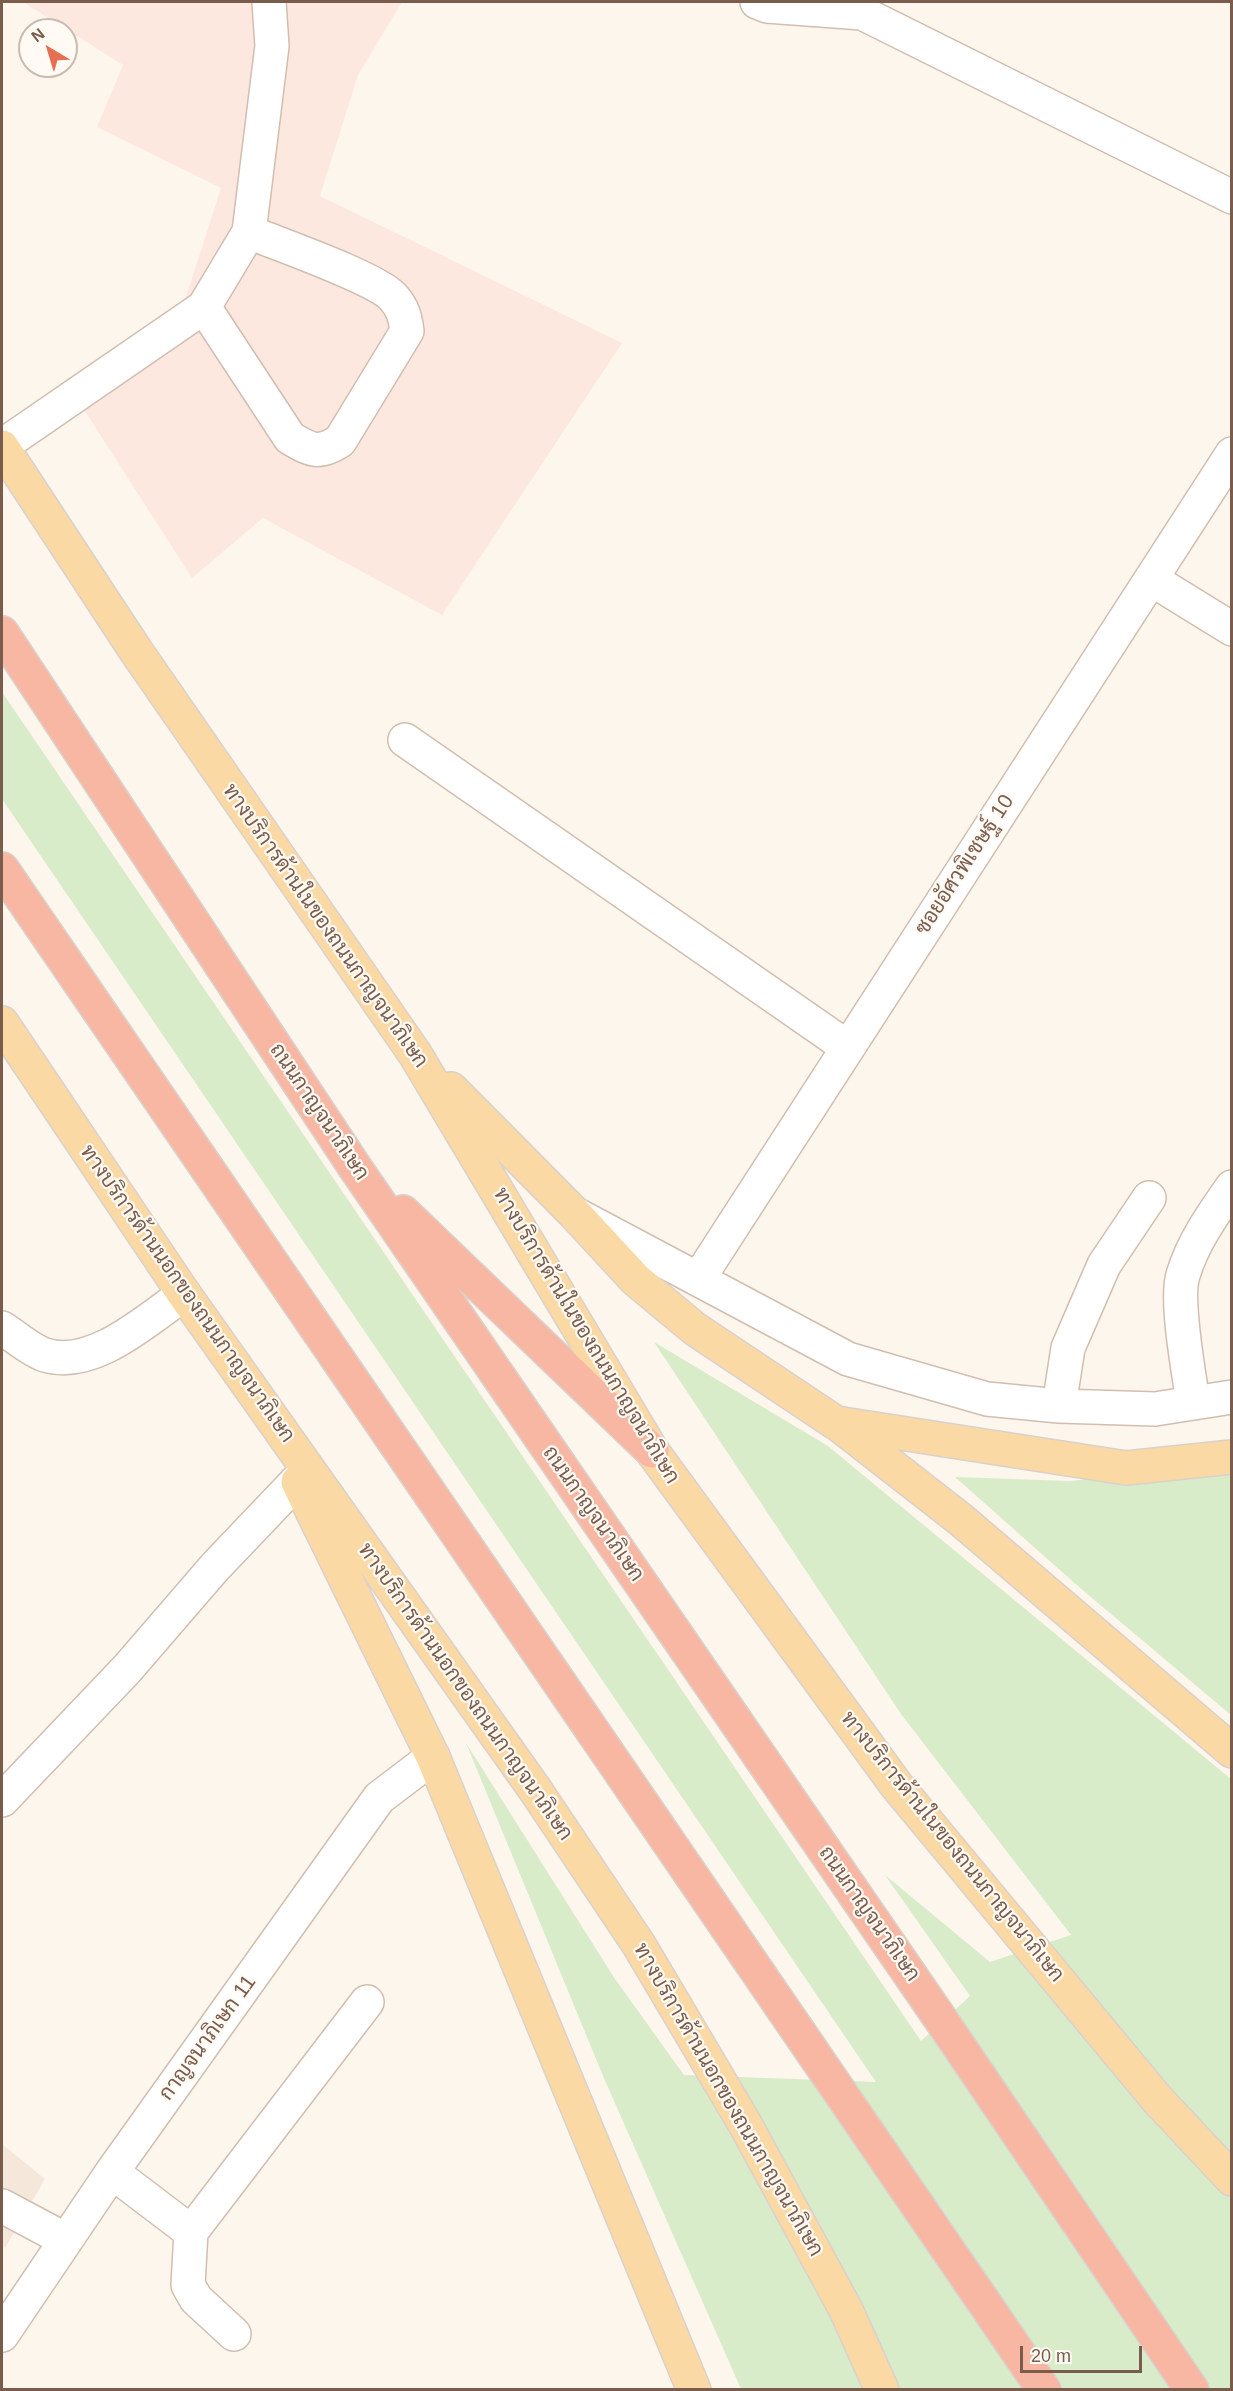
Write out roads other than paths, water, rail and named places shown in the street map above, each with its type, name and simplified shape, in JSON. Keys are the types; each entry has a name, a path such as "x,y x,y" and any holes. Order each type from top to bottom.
{"highway":[{"name":"ถนนกาญจนาภิเษก","path":"2,633 354,1166 946,2027 1192,2390"},
{"path":"2,869 849,2101 1044,2390"},
{"path":"354,1166 652,1450"}],"main road":[{"name":"ทางบริการด้านในของถนนกาญจนาภิเษก","path":"2,447 136,651 416,1054 652,1450 897,1786 1157,2099 1232,2179"},
{"name":"ทางบริการด้านนอกของถนนกาญจนาภิเษก","path":"2,1023 184,1294 536,1791 639,1945 746,2124 846,2310 882,2390"},
{"path":"416,1054 575,1214 636,1280 695,1329 836,1423 960,1520 1232,1751"},
{"path":"259,1399 433,1757 694,2390"},
{"path":"836,1423 1126,1468 1232,1457"}],"street":[{"path":"2,447 204,307 249,231 272,46 269,2"},
{"path":"757,2 767,6 862,13 1232,197"},
{"path":"204,307 290,438 309,449 325,450 340,441 407,331 404,310 392,295 372,284 249,231"},
{"name":"ซอยอัศวพิเชษฐ์ 10","path":"699,1278 1232,454"},
{"path":"1151,579 1232,629"},
{"path":"405,740 847,1047"},
{"path":"1193,1402 1182,1315 1182,1276 1205,1225 1232,1187"},
{"path":"1059,1406 1068,1348 1104,1264 1149,1198"},
{"path":"575,1214 848,1359 987,1399 1059,1406 1155,1408 1232,1397"},
{"path":"2,1328 44,1355 68,1357 91,1352 122,1339 184,1294"},
{"path":"2,1800 127,1669 215,1567 297,1480"},
{"name":"กาญจนาภิเษก 11","path":"2,2335 112,2172 379,1798 433,1757"},
{"path":"234,2334 196,2299 188,2285 191,2232 367,2002"},
{"path":"112,2172 191,2232"},
{"path":"2,2206 66,2240"}]}
